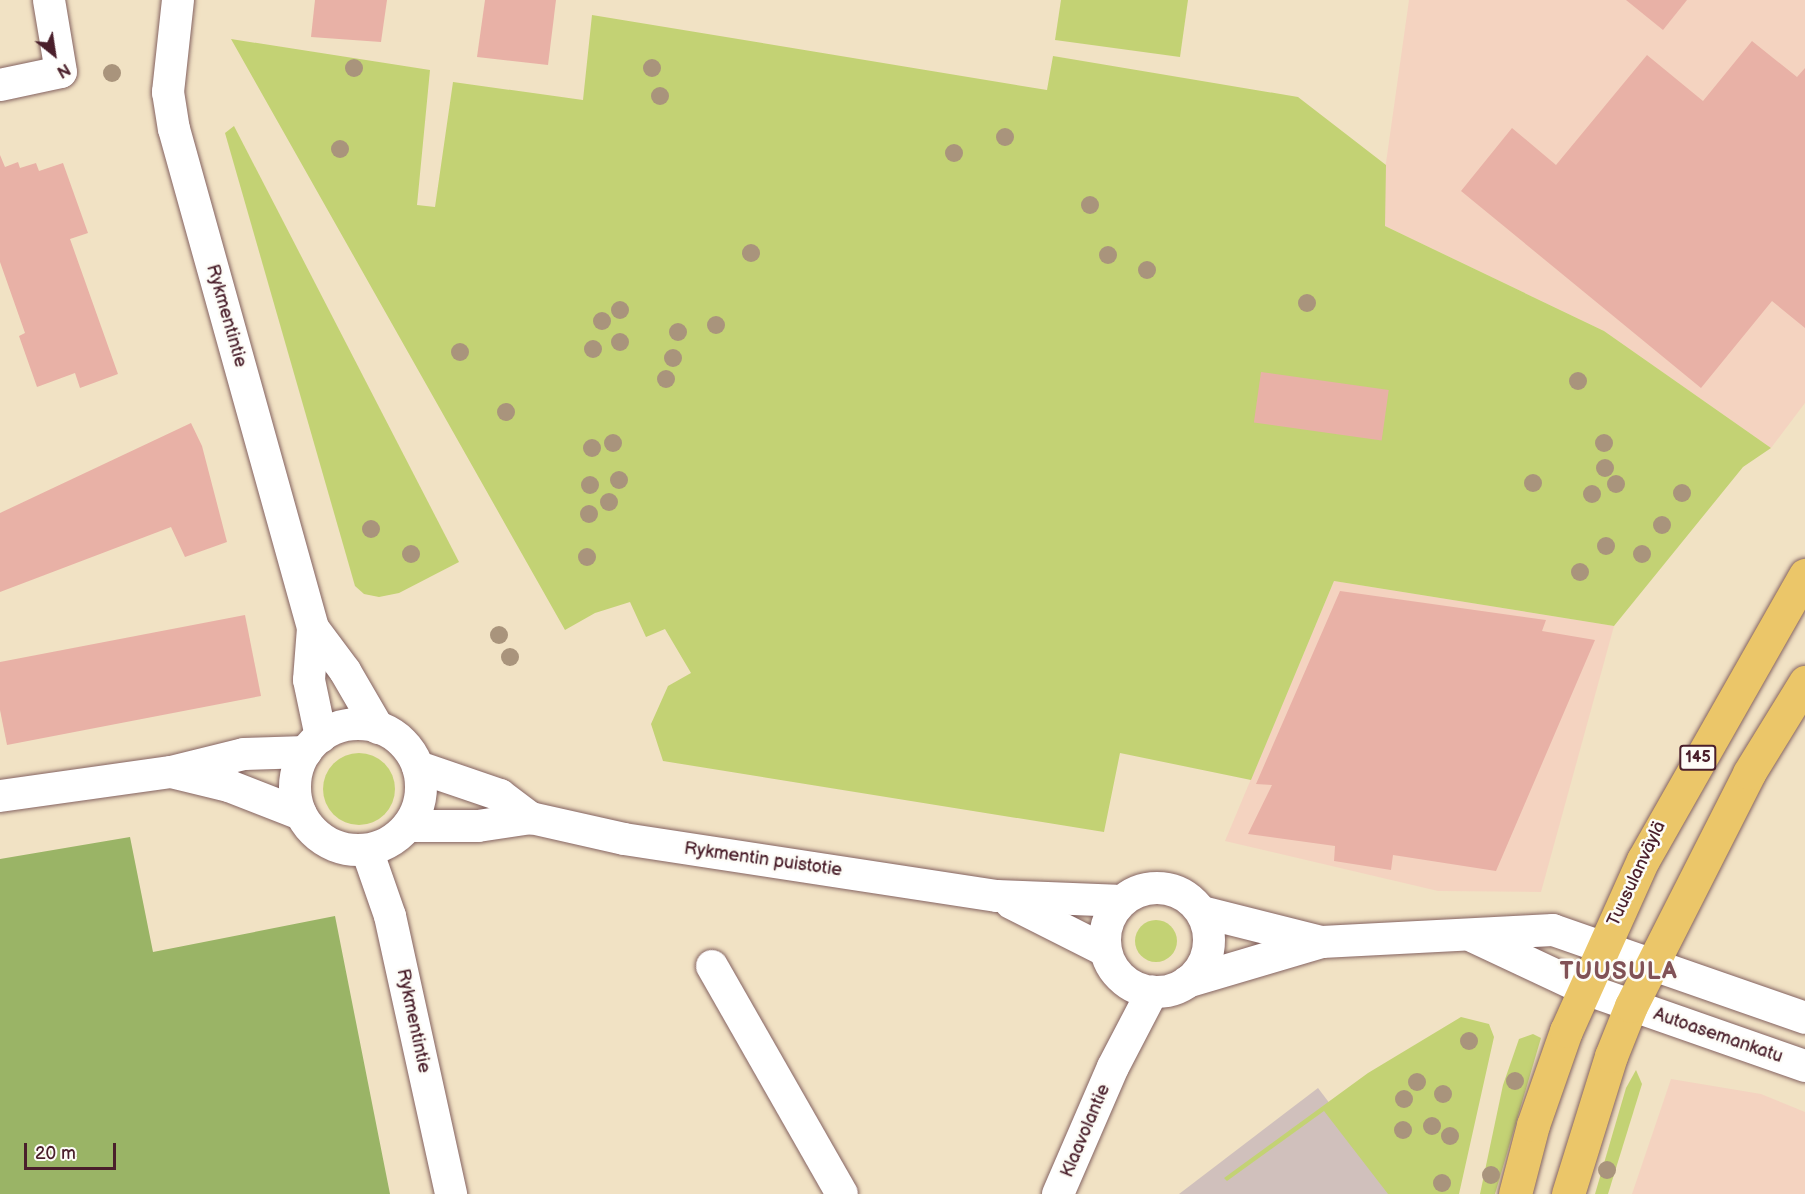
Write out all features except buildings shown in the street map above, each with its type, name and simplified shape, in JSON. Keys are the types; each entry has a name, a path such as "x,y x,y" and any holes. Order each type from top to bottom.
{"main road":[{"name":"Tuusulanväylä","path":"1515,1194 1533,1125 1603,947 1668,809 1805,575"},
{"path":"1568,1194 1611,1056 1631,1006 1749,773 1805,682"}],"street":[{"path":"0,85 61,72 49,0"},
{"name":"Rykmentintie","path":"178,0 168,92 174,129 313,628 309,680 314,744"},
{"name":"Rykmentintie","path":"313,628 345,671 378,728"},
{"path":"0,796 171,772 244,754 314,744 349,725 378,728 395,736 418,766 420,797 408,826 382,846 367,850 347,849 328,843 312,830 301,814 295,793 297,771 314,744"},
{"name":"Rykmentin puistotie","path":"418,766 500,795 531,818"},
{"path":"171,772 229,786 301,814"},
{"name":"Rykmentin puistotie","path":"408,826 478,826 531,818 624,839 997,896 1121,901"},
{"name":"Rykmentintie","path":"367,850 390,916 451,1194"},
{"path":"1187,982 1207,955 1208,926 1202,912 1192,900 1164,888 1149,888 1121,901 1107,925 1106,951 1124,980 1152,992 1166,991 1187,982 1322,942 1474,937 1553,930 1805,1018"},
{"name":"Rykmentin puistotie","path":"997,896 1106,951"},
{"path":"1202,912 1322,942"},
{"path":"1474,937 1585,989 1631,1006"},
{"path":"712,966 842,1194"},
{"name":"Klaavolantie","path":"1113,1067 1124,980"},
{"name":"Klaavolantie","path":"1058,1194 1113,1067 1152,992"},
{"name":"Autoasemankatu","path":"1631,1006 1805,1066"}],"shaded area":[{"path":"1409,0 1805,0 1805,403 1771,448 1604,331 1385,226 1383,184"},
{"path":"1334,581 1614,626 1541,892 1438,891 1225,841"},
{"path":"1671,1079 1761,1094 1805,1112 1805,1194 1632,1194"},
{"path":"1318,1088 1398,1194 1179,1194"}],"green space":[{"path":"1061,0 1188,0 1180,57 1055,40"},
{"path":"592,15 1047,90 1053,56 1298,97 1386,165 1385,226 1604,331 1771,448 1743,467 1614,626 1334,581 1251,780 1120,753 1104,832 663,761 651,724 668,686 691,673 665,629 646,637 630,602 595,613 565,630 231,39 430,70 417,205 435,207 453,82 583,100"},
{"path":"234,126 459,562 399,593 379,597 364,594 355,586 225,133"},
{"path":"359,753 379,759 389,769 395,789 389,809 379,819 359,825 339,819 329,809 323,789 329,769 339,759"},
{"path":"130,837 153,952 335,916 390,1194 0,1194 0,859"},
{"path":"1156,920 1171,926 1177,941 1171,956 1156,962 1141,956 1135,941 1141,926"},
{"path":"1461,1017 1489,1024 1494,1037 1459,1194 1388,1194 1324,1111 1227,1181 1224,1178 1368,1073"},
{"path":"1533,1034 1541,1038 1495,1194 1480,1194 1503,1085 1519,1039"},
{"path":"1636,1070 1642,1084 1608,1194 1595,1194 1626,1088"}],"district":[{"name":"TUUSULA","path":"1619,972"}]}
